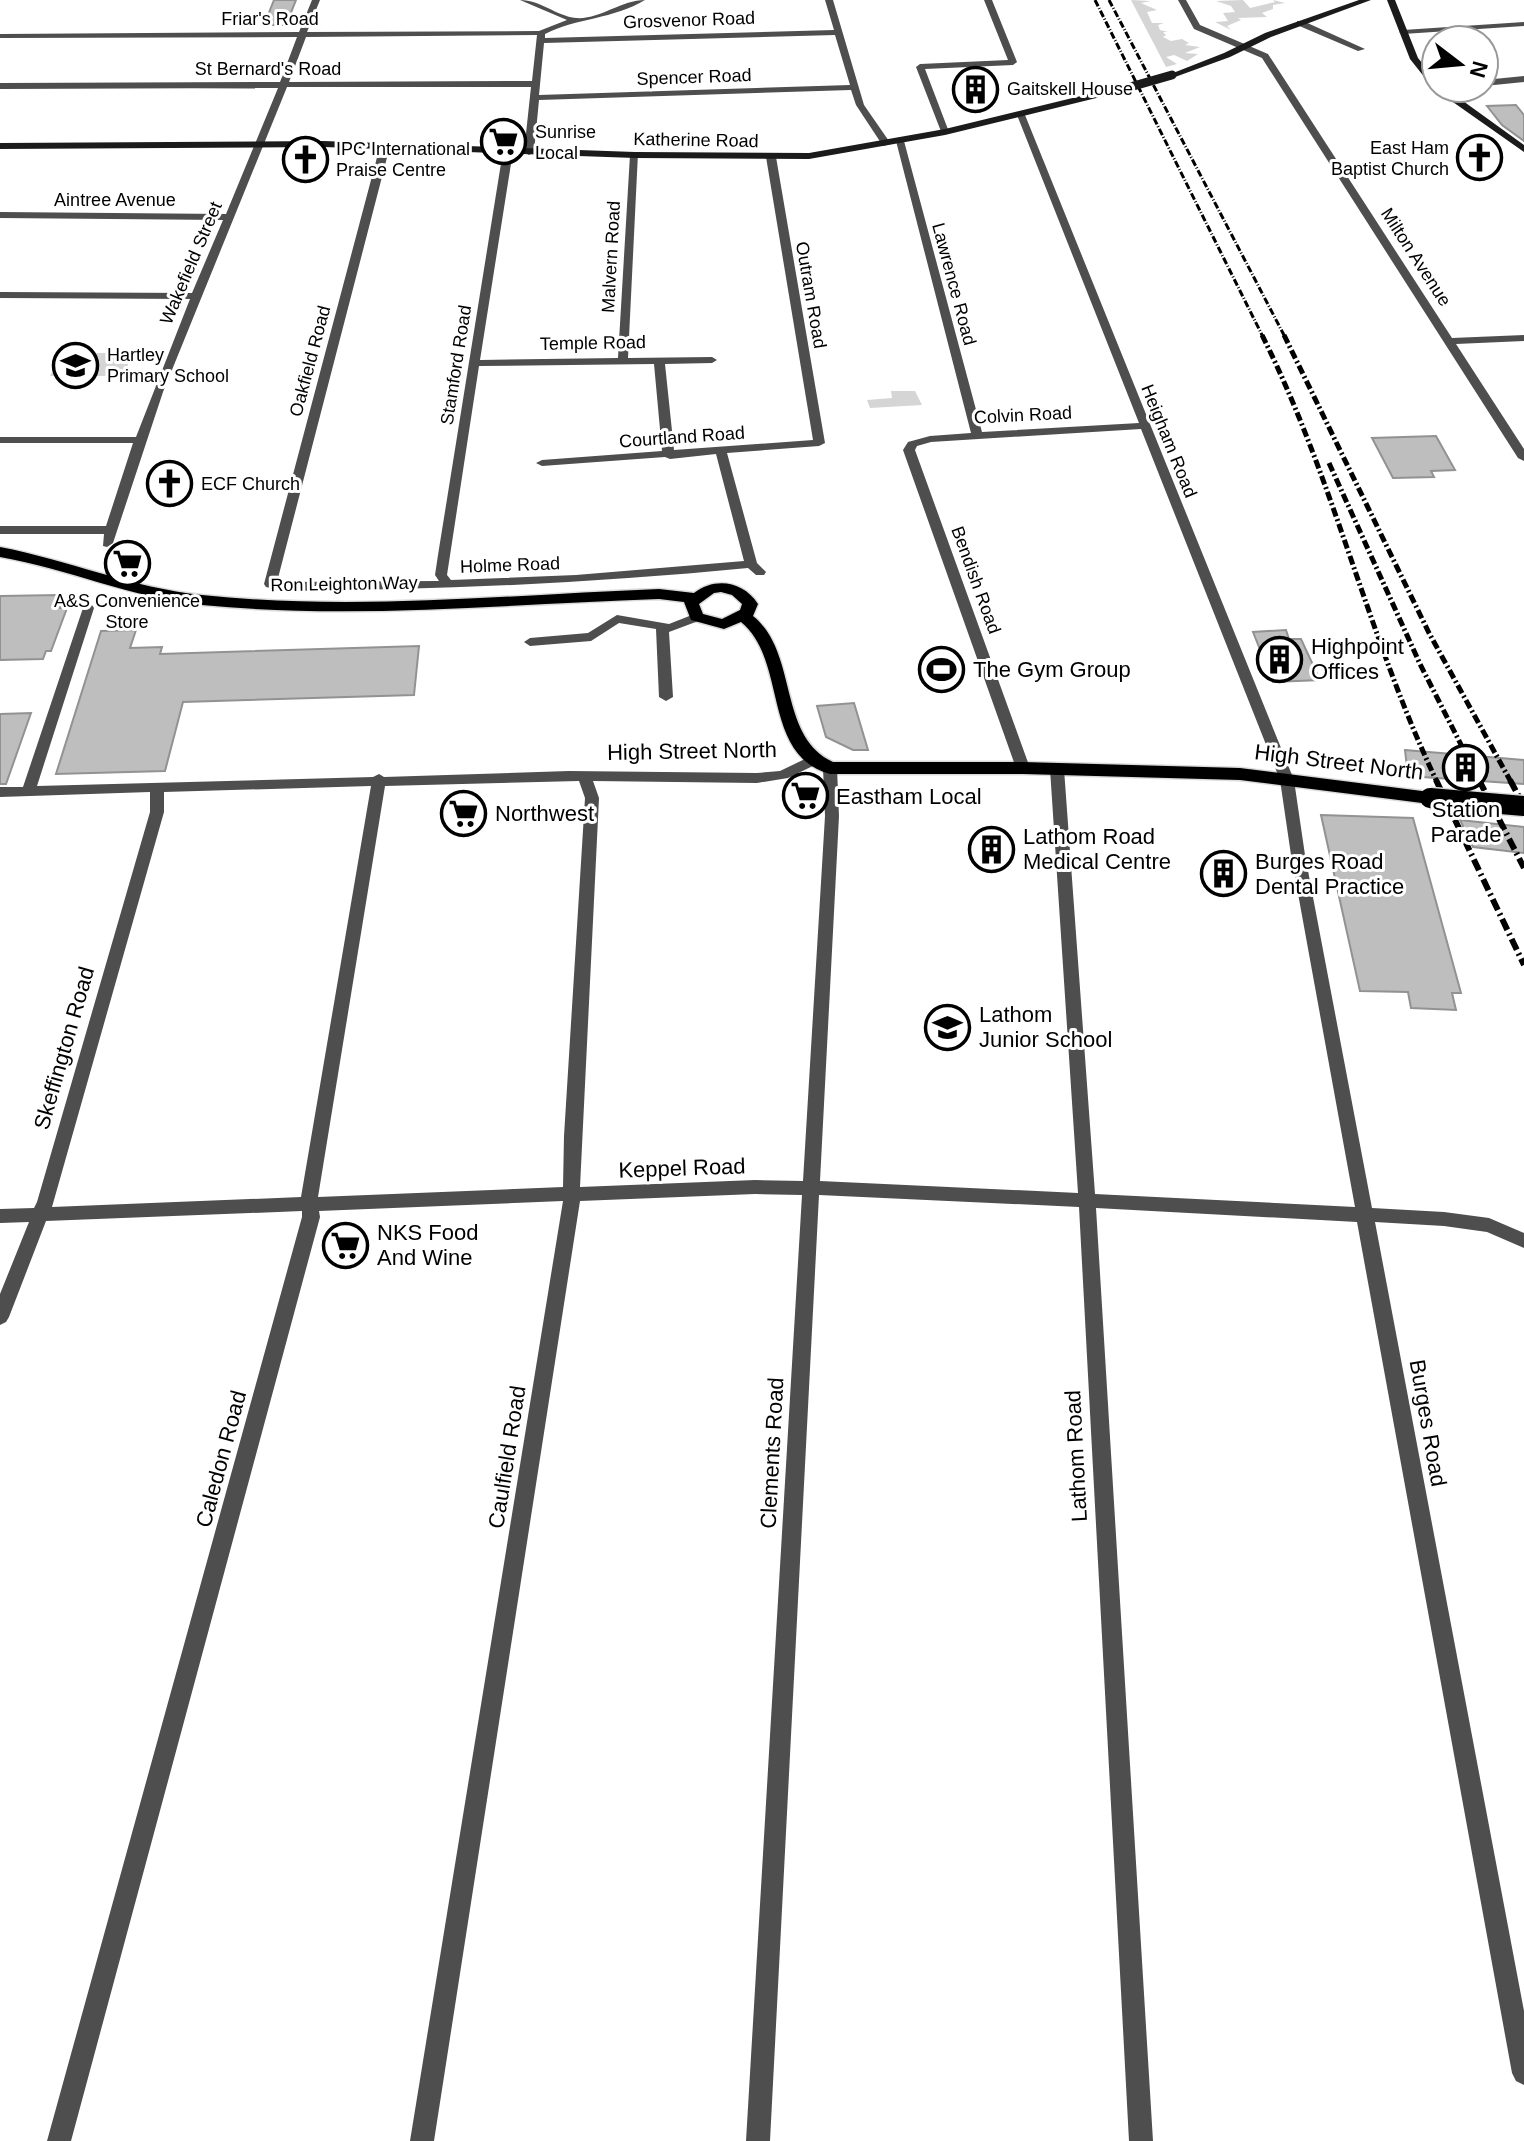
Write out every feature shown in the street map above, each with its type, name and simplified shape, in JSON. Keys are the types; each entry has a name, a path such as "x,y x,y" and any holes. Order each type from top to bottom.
{"main road":[{"name":"Katherine Road","path":"0,146 261,144 635,155 831,155 1021,115 1172,75 1300,23 1367,0"},
{"path":"1391,0 1420,69"},
{"path":"1461,104 1524,149"},
{"name":"Ron Leighton Way","path":"0,552 52,562 176,597 259,605 428,603 659,594 694,598 709,589 736,590 750,604 744,617 766,640 797,742 821,765"},
{"path":"694,598 690,608 697,617 717,624 744,617"},
{"name":"High Street North","path":"821,765 1240,774 1430,798 1524,806"}],"street":[{"name":"Wakefield Street","path":"0,530 109,537 140,440 196,296 261,144 316,0"},
{"path":"524,0 575,20"},
{"path":"529,152 540,37 575,20 603,15 641,0"},
{"path":"829,0 865,117 886,144"},
{"path":"945,132 920,67 1013,62 988,0"},
{"name":"Milton Avenue","path":"1182,0 1200,29 1265,56 1524,458"},
{"path":"1300,23 1361,49"},
{"path":"1403,32 1524,24"},
{"name":"Grosvenor Road","path":"540,37 838,32"},
{"name":"Friar's Road","path":"0,36 540,37"},
{"path":"1500,81 1524,79"},
{"name":"St Bernard's Road","path":"0,86 536,84"},
{"name":"Spencer Road","path":"535,98 854,87"},
{"name":"Heigham Road","path":"1021,115 1287,780"},
{"name":"Lawrence Road","path":"900,141 977,436"},
{"name":"Oakfield Road","path":"270,584 385,146"},
{"name":"Stamford Road","path":"446,582 441,575 508,151"},
{"name":"Malvern Road","path":"623,361 635,155"},
{"name":"Outram Road","path":"771,157 820,439"},
{"name":"Aintree Avenue","path":"0,215 229,217"},
{"path":"0,295 196,296"},
{"path":"1448,341 1524,338"},
{"name":"Temple Road","path":"475,363 712,360"},
{"path":"659,361 666,445 670,456"},
{"name":"Colvin Road","path":"909,450 919,441 1143,426"},
{"name":"Courtland Road","path":"542,463 813,446 820,439"},
{"path":"0,440 140,440"},
{"name":"Bendish Road","path":"909,450 1023,768"},
{"name":"Holme Road","path":"270,584 366,587 446,582 547,582 756,568 721,452"},
{"path":"29,791 88,608"},
{"path":"530,642 591,637 617,619 662,628 679,626 697,617"},
{"path":"662,628 666,697"},
{"name":"High Street North","path":"0,792 379,779 757,778 821,765"},
{"name":"Clements Road","path":"758,2141 832,816 821,765"},
{"name":"Lathom Road","path":"1057,769 1086,1200 1141,2141"},
{"name":"Caulfield Road","path":"422,2141 571,1207 592,798 585,777"},
{"name":"Caledon Road","path":"59,2141 307,1230 379,779"},
{"name":"Burges Road","path":"1287,780 1365,1215 1518,2005 1524,2073"},
{"name":"Skeffington Road","path":"0,1317 40,1215 157,812 157,789"},
{"name":"Keppel Road","path":"0,1216 570,1194 811,1189 1365,1215 1489,1225 1524,1241"}],"shaded area":[{"path":"1131,0 1151,1 1141,3 1157,10 1147,12 1152,23 1164,23 1158,25 1160,30 1168,32 1163,32 1166,35 1163,37 1171,41 1182,39 1189,43 1185,45 1200,47 1185,53 1198,54 1187,61 1174,55 1166,57 1177,64 1166,67"},
{"path":"1243,0 1250,8 1275,2 1273,0 1285,3 1273,5 1273,9 1262,13 1267,17 1238,18 1241,20 1227,26 1231,30 1215,22 1228,21 1223,13 1235,12 1231,6 1216,1"},
{"path":"61,353 133,353 123,376 50,376"},
{"path":"891,391 915,391 922,405 870,408 867,400 892,398"}],"building":[{"path":"274,0 296,0 286,25 264,25"},
{"path":"1516,105 1524,115 1524,141 1502,125 1487,106"},
{"path":"1436,436 1455,470 1431,471 1434,477 1393,478 1372,438"},
{"path":"60,595 60,608 67,608 51,651 46,651 43,659 0,660 0,596"},
{"path":"136,630 130,648 162,647 160,654 419,646 414,695 183,702 165,771 56,774 101,631"},
{"name":"Highpoint Offices","path":"1286,630 1289,639 1301,639 1320,680 1273,682 1253,632"},
{"path":"854,703 868,750 853,750 826,737 817,706"},
{"path":"31,713 6,784 0,784 0,714"},
{"name":"Station Parade","path":"1405,750 1524,760 1524,784 1408,776"},
{"path":"1321,815 1413,818 1461,993 1452,993 1456,1010 1411,1008 1408,992 1360,991"},
{"path":"1460,820 1524,827 1524,853 1473,847"}],"railway":[{"path":"1095,0 1263,337"},
{"path":"1109,0 1285,336"},
{"path":"1262,335 1310,445 1391,671 1437,782"},
{"path":"1285,336 1429,633 1511,782"},
{"path":"1329,463 1420,664 1480,782"},
{"path":"1436,780 1524,965"},
{"path":"1479,780 1524,868"},
{"path":"1510,780 1524,806"}],"place":[{"name":"Gaitskell House","path":"976,89"},
{"name":"Sunrise Local","path":"504,142"},
{"name":"East Ham Baptist Church","path":"1480,158"},
{"name":"IPC International Praise Centre","path":"305,159"},
{"name":"Hartley Primary School","path":"76,365"},
{"name":"ECF Church","path":"170,484"},
{"name":"A&S Convenience Store","path":"127,563"},
{"name":"Highpoint Offices","path":"1280,659"},
{"name":"The Gym Group","path":"942,669"},
{"name":"Station Parade","path":"1466,768"},
{"name":"Eastham Local","path":"805,796"},
{"name":"Northwest","path":"464,813"},
{"name":"Lathom Road Medical Centre","path":"992,849"},
{"name":"Burges Road Dental Practice","path":"1224,874"},
{"name":"Lathom Junior School","path":"948,1027"},
{"name":"NKS Food And Wine","path":"346,1245"}]}
